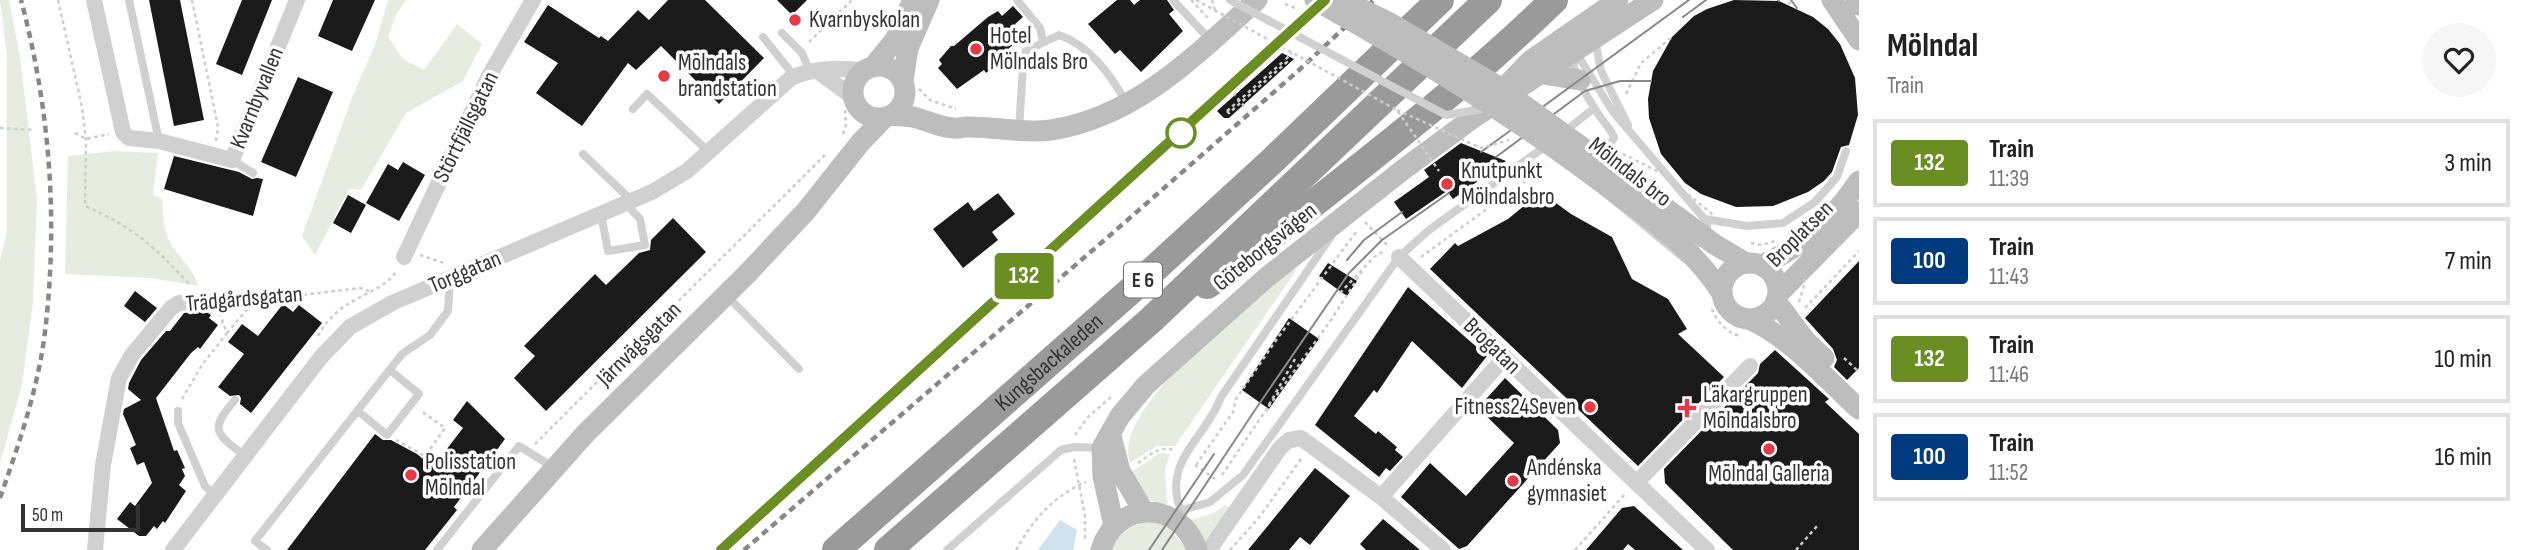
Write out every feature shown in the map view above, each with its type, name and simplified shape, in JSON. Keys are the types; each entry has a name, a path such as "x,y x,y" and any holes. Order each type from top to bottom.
{"highway":[{"name":"Kungsbackaleden","path":"836,550 1128,293 1272,161 1440,0"},
{"name":"Kungsbackaleden","path":"888,550 1151,320 1488,0"},
{"path":"1151,320 1227,272 1364,165 1475,72 1553,0"}],"street":[{"path":"94,0 122,132"},
{"name":"Kvarnbyvallen","path":"122,132 129,138 159,141 232,160 298,0"},
{"name":"Störtfjällsgatan","path":"404,257 489,76 533,0"},
{"path":"851,97 856,83 895,40 912,0"},
{"path":"888,117 902,105 906,57 929,0"},
{"path":"808,74 847,68 890,69 923,106 956,119 1019,131 1049,130 1072,126 1127,104 1156,87 1206,36 1256,0"},
{"name":"Mölndals bro","path":"1315,0 1397,46 1559,150 1636,208 1699,261 1715,297"},
{"name":"Mölndals bro","path":"1343,0 1496,85 1714,244 1754,264"},
{"name":"Göteborgsvägen","path":"1110,445 1120,415 1146,385 1267,277 1473,118 1543,74 1567,46 1618,0"},
{"name":"Göteborgsvägen","path":"1473,118 1530,61 1567,46 1594,39 1653,0"},
{"path":"1832,0 1859,40"},
{"path":"1856,0 1859,5"},
{"path":"808,74 851,97 867,115 912,117 953,129 965,119"},
{"name":"Torggatan","path":"173,550 332,343 350,327 393,303 629,202 687,171 710,153 783,84 808,74"},
{"path":"1543,74 1580,80"},
{"name":"Järnvägsgatan","path":"833,176 852,135 851,97"},
{"name":"Järnvägsgatan","path":"482,550 585,435 806,211 833,176 888,117"},
{"name":"Broplatsen","path":"1754,264 1803,243 1859,181"},
{"name":"Broplatsen","path":"1777,298 1859,212"},
{"name":"Brogatan","path":"1399,257 1707,550"},
{"path":"1749,328 1715,297 1726,276 1738,265 1754,264 1773,274 1777,298 1805,340 1859,390"},
{"path":"1749,328 1767,314 1777,298"},
{"name":"Trädgårdsgatan","path":"94,550 103,465 119,378 132,355 171,308 179,303 211,301"},
{"path":"1749,328 1763,325 1795,350 1859,409"},
{"path":"1381,497 1504,358"},
{"path":"1637,482 1749,366"},
{"path":"1209,550 1280,448 1289,440 1301,438 1381,497 1443,550"},
{"path":"1110,445 1124,482 1144,512"},
{"path":"1110,445 1102,469 1114,526"},
{"path":"1101,550 1104,540 1114,526 1128,517 1144,512 1174,513 1176,520 1193,541"}],"lane":[{"path":"128,0 159,141"},
{"path":"1017,0 1040,28 1043,41"},
{"path":"1173,0 1206,36"},
{"path":"1227,3 1446,114 1520,101"},
{"path":"782,33 802,53 808,74"},
{"path":"1019,131 1026,51 1059,35 1075,40 1106,71 1127,104"},
{"path":"763,37 808,74"},
{"path":"1594,39 1601,71 1631,131"},
{"path":"1567,46 1582,61 1613,112 1705,219 1707,231 1685,259 1587,178 1614,134 1594,108 1567,46"},
{"path":"633,109 647,94 710,153"},
{"path":"1344,217 1221,397 1216,410 1184,457 1175,484 1174,513 1210,502 1243,475 1399,257 1429,230 1594,108"},
{"path":"1705,219 1747,226 1783,223 1815,202 1837,177 1846,151"},
{"path":"583,153 629,202 640,219 645,245 608,251 601,214"},
{"path":"232,160 253,173"},
{"path":"267,550 255,541 402,354 430,335 448,311 450,279"},
{"path":"726,295 799,369"},
{"path":"358,411 387,435 412,403 419,394 390,370"},
{"path":"235,400 219,420 218,426 222,438 244,456"},
{"path":"178,411 178,424 205,486 215,495"},
{"path":"947,550 1061,450 1110,445"},
{"path":"437,550 519,446 555,468"}],"path":[{"path":"58,0 82,107 86,139 85,206 122,223 150,243 211,301 227,333"},
{"path":"192,0 218,127 214,154"},
{"path":"806,45 852,0"},
{"path":"1194,0 1211,20 1206,36"},
{"path":"1194,0 1397,110 1481,148 1512,140"},
{"path":"1212,0 1216,12"},
{"path":"1788,4 1794,0"},
{"path":"1216,12 1227,3"},
{"path":"1239,101 1292,53"},
{"path":"906,57 914,60 915,82 930,100 965,119"},
{"path":"1233,93 1246,108"},
{"path":"842,136 847,116 838,95 851,97"},
{"path":"1397,110 1439,171"},
{"path":"0,128 34,130"},
{"path":"75,133 86,139 122,132"},
{"path":"535,445 830,150"},
{"path":"1544,162 1554,170"},
{"path":"1196,465 1233,412 1236,399 1274,343 1365,222 1389,247 1374,257 1340,293"},
{"path":"1827,284 1859,251"},
{"path":"317,338 323,326 345,305 395,275 404,257"},
{"path":"1218,481 1342,305 1363,270"},
{"name":"Trädgårdsgatan","path":"211,301 254,301 360,288 369,291"},
{"path":"1715,297 1713,314 1725,327 1735,335 1749,328"},
{"path":"178,411 185,391 254,301"},
{"path":"1268,411 1295,359"},
{"path":"1300,364 1307,359"},
{"path":"387,435 425,456 445,428 412,403"},
{"path":"1225,413 1233,412"},
{"path":"1230,550 1258,519 1302,457 1304,450 1301,438"},
{"path":"1074,459 1075,476 1085,516 1084,550"},
{"path":"1575,550 1637,482"},
{"path":"1796,550 1818,525"}],"shaded area":[{"path":"0,0 9,0 20,57 37,199 33,302 22,385 0,463 0,261 7,232 7,57"},
{"path":"388,0 406,0 397,13 388,37 403,59 424,70 457,24 482,44 463,81 406,113 361,190 349,189 315,255 302,236 353,95 375,45"},
{"path":"115,151 158,153 153,195 162,198 168,238 193,273 198,286 151,278 65,274 68,156"},
{"path":"1295,267 1295,272 1175,446 1157,446 1130,463 1130,440 1142,413 1163,385 1220,329"},
{"path":"1160,453 1170,454 1165,470 1167,503 1163,505 1147,497 1130,473"},
{"path":"1225,505 1231,508 1206,544 1191,524 1191,520 1214,513"},
{"path":"1149,522 1162,525 1171,531 1186,550 1110,550 1126,531"}],"water":[{"path":"1060,520 1077,530 1073,550 1038,550"}],"building":[{"path":"149,0 180,0 204,120 174,126"},
{"path":"242,0 272,0 242,75 216,64"},
{"path":"333,0 375,0 352,51 318,36"},
{"path":"668,0 705,0 764,58 719,104 661,46 636,70 628,63 582,126 536,93 558,63 524,42 548,5 608,41 638,10 649,20"},
{"path":"777,0 807,0 792,15"},
{"path":"1117,0 1130,0 1134,5 1140,0 1167,0 1174,10 1169,14 1183,31 1141,72 1120,50 1115,54 1088,24"},
{"path":"1734,0 1779,1 1813,17 1828,29 1840,44 1855,78 1858,115 1849,145 1841,147 1832,172 1808,192 1773,206 1736,207 1701,194 1685,183 1661,154 1649,118 1648,99 1653,71 1672,37 1694,16"},
{"name":"Hotel Mölndals Bro","path":"1013,6 1023,17 1015,24 1023,35 1001,56 1003,59 986,73 984,70 957,89 938,68 942,64 939,60 951,46 988,17 998,11 1002,16"},
{"path":"1282,53 1294,59 1229,118 1224,118 1217,111"},
{"path":"298,77 333,92 296,177 261,162"},
{"name":"Knutpunkt Mölndalsbro","path":"1461,143 1506,161 1453,199 1447,191 1406,219 1394,202 1429,177 1424,170"},
{"path":"174,156 239,172 252,179 263,179 253,216 164,189"},
{"path":"403,162 425,175 399,221 366,203 388,164 398,170"},
{"path":"1541,192 1571,214 1612,237 1632,279 1668,299 1687,329 1678,334 1724,377 1638,466 1430,269 1455,243 1458,246 1508,219"},
{"path":"998,193 1015,214 992,232 998,240 963,268 933,229 968,202 974,211"},
{"path":"348,195 366,205 351,233 333,223"},
{"path":"673,218 706,252 546,411 514,378 535,356 524,346 595,274 606,285 639,253 650,250 651,240"},
{"path":"1859,261 1859,368 1847,380 1834,367 1837,360 1833,349 1805,318"},
{"path":"1328,263 1357,281 1347,296 1319,276"},
{"path":"1408,287 1487,356 1462,388 1412,341 1377,393 1374,390 1354,416 1376,434 1378,431 1397,447 1395,450 1403,457 1390,471 1386,468 1379,477 1315,425"},
{"path":"135,291 157,308 145,322 124,306"},
{"path":"283,304 293,312 299,305 322,323 251,413 240,404 239,395 230,396 218,387 244,354 228,342 242,324 258,336"},
{"path":"205,311 218,325 200,349 198,347 191,353 156,398 174,451 177,450 185,468 182,469 185,476 179,485 186,491 165,523 163,521 157,529 154,526 146,536 139,536 117,519 130,502 135,506 152,483 144,462 137,465 130,448 136,445 123,414 124,409 141,400 128,389 129,383 141,360 184,313"},
{"path":"1289,318 1319,339 1269,409 1242,390"},
{"name":"Mölndal Galleria","path":"1775,350 1829,399 1825,402 1859,434 1859,550 1733,550 1665,483 1664,469 1758,373 1760,364"},
{"path":"1505,378 1558,430 1560,443 1467,546 1459,549 1401,497 1430,463 1466,496 1514,443 1478,408"},
{"name":"Polisstation Mölndal","path":"467,401 505,439 454,507 457,510 425,550 287,550 375,434 417,454 433,467 463,428 453,420"},
{"path":"1315,468 1350,496 1310,545 1300,537 1289,550 1248,550"},
{"path":"1634,506 1683,550 1635,550 1628,544 1623,550 1586,550 1622,508"},
{"path":"1383,519 1420,550 1366,550 1360,544"}],"tram line":[{"path":"1481,152 1689,0"},
{"path":"1683,17 1706,0"},
{"path":"1791,0 1797,8"},
{"path":"1496,157 1585,91 1620,81 1651,81"},
{"path":"1162,550 1349,273 1382,240 1449,193"},
{"path":"1347,260 1364,240 1402,212"},
{"path":"1149,550 1214,454"}],"railway":[{"path":"0,498 34,390 43,345 50,282 51,201 44,120 31,40 21,0"},
{"path":"721,550 1325,0"},
{"path":"744,550 1108,237 1298,71 1374,0"}],"train":[{"name":"132","path":"721,550 1325,0"}],"place":[{"name":"Kvarnbyskolan","path":"795,20"},
{"name":"Hotel Mölndals Bro","path":"976,49"},
{"name":"Mölndals brandstation","path":"664,76"},
{"name":"Knutpunkt Mölndalsbro","path":"1447,184"},
{"name":"Fitness24Seven","path":"1590,407"},
{"name":"Läkargruppen Mölndalsbro","path":"1687,408"},
{"name":"Mölndal Galleria","path":"1769,449"},
{"name":"Polisstation Mölndal","path":"411,475"},
{"name":"Andénska gymnasiet","path":"1513,481"}]}
